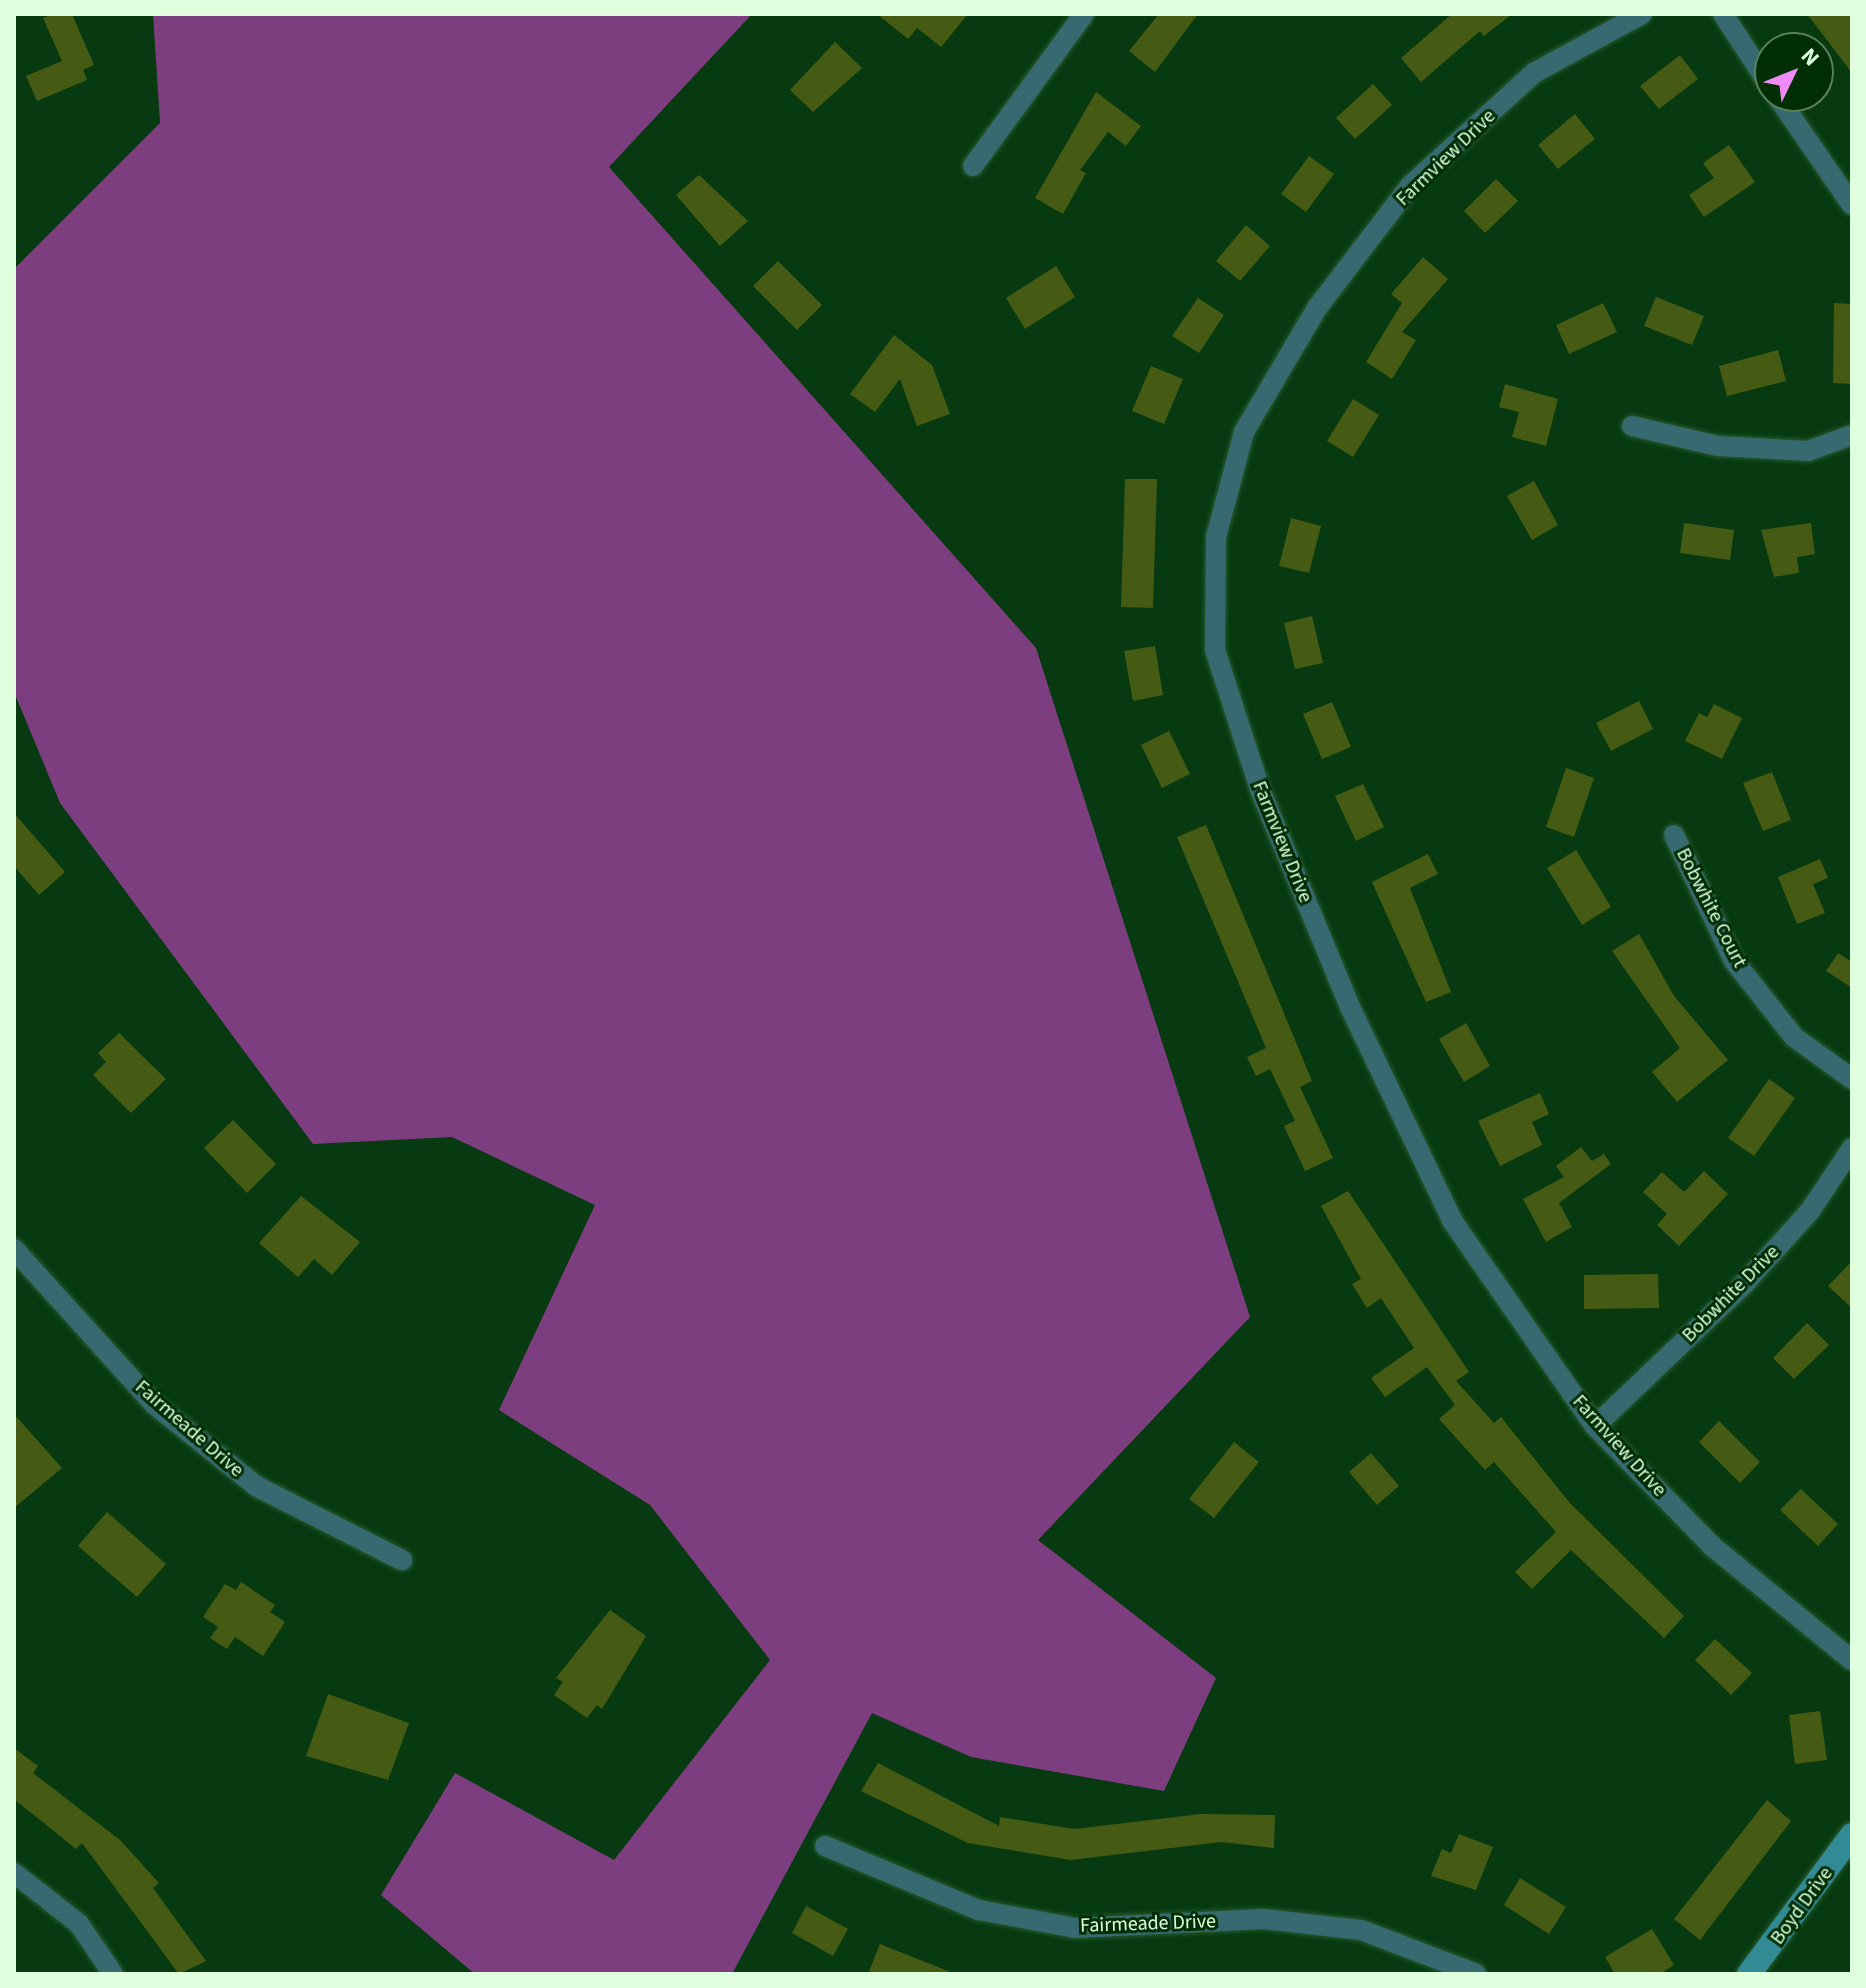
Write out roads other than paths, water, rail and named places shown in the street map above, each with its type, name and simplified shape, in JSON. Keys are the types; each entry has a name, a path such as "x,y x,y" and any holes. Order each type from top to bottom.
{"street":[{"path":"973,166 1084,14"},
{"name":"Farmview Drive","path":"1642,14 1534,73 1410,186 1317,308 1244,432 1216,537 1215,650 1261,792 1350,1007 1453,1222 1595,1426 1712,1546 1852,1660"},
{"path":"1723,14 1754,61"},
{"path":"1788,112 1852,205"},
{"path":"1632,426 1718,446 1808,451 1852,435"},
{"name":"Bobwhite Court","path":"1674,835 1734,961 1794,1037 1852,1079"},
{"name":"Bobwhite Drive","path":"1595,1426 1744,1284 1810,1211 1852,1148"},
{"name":"Fairmeade Drive","path":"14,1249 155,1405 256,1486 402,1560"},
{"name":"Boyd Drive","path":"1749,1974 1852,1835"},
{"name":"Fairmeade Drive","path":"825,1846 979,1910 1075,1928 1264,1919 1361,1930 1476,1974"},
{"path":"14,1873 79,1924 113,1974"}]}
